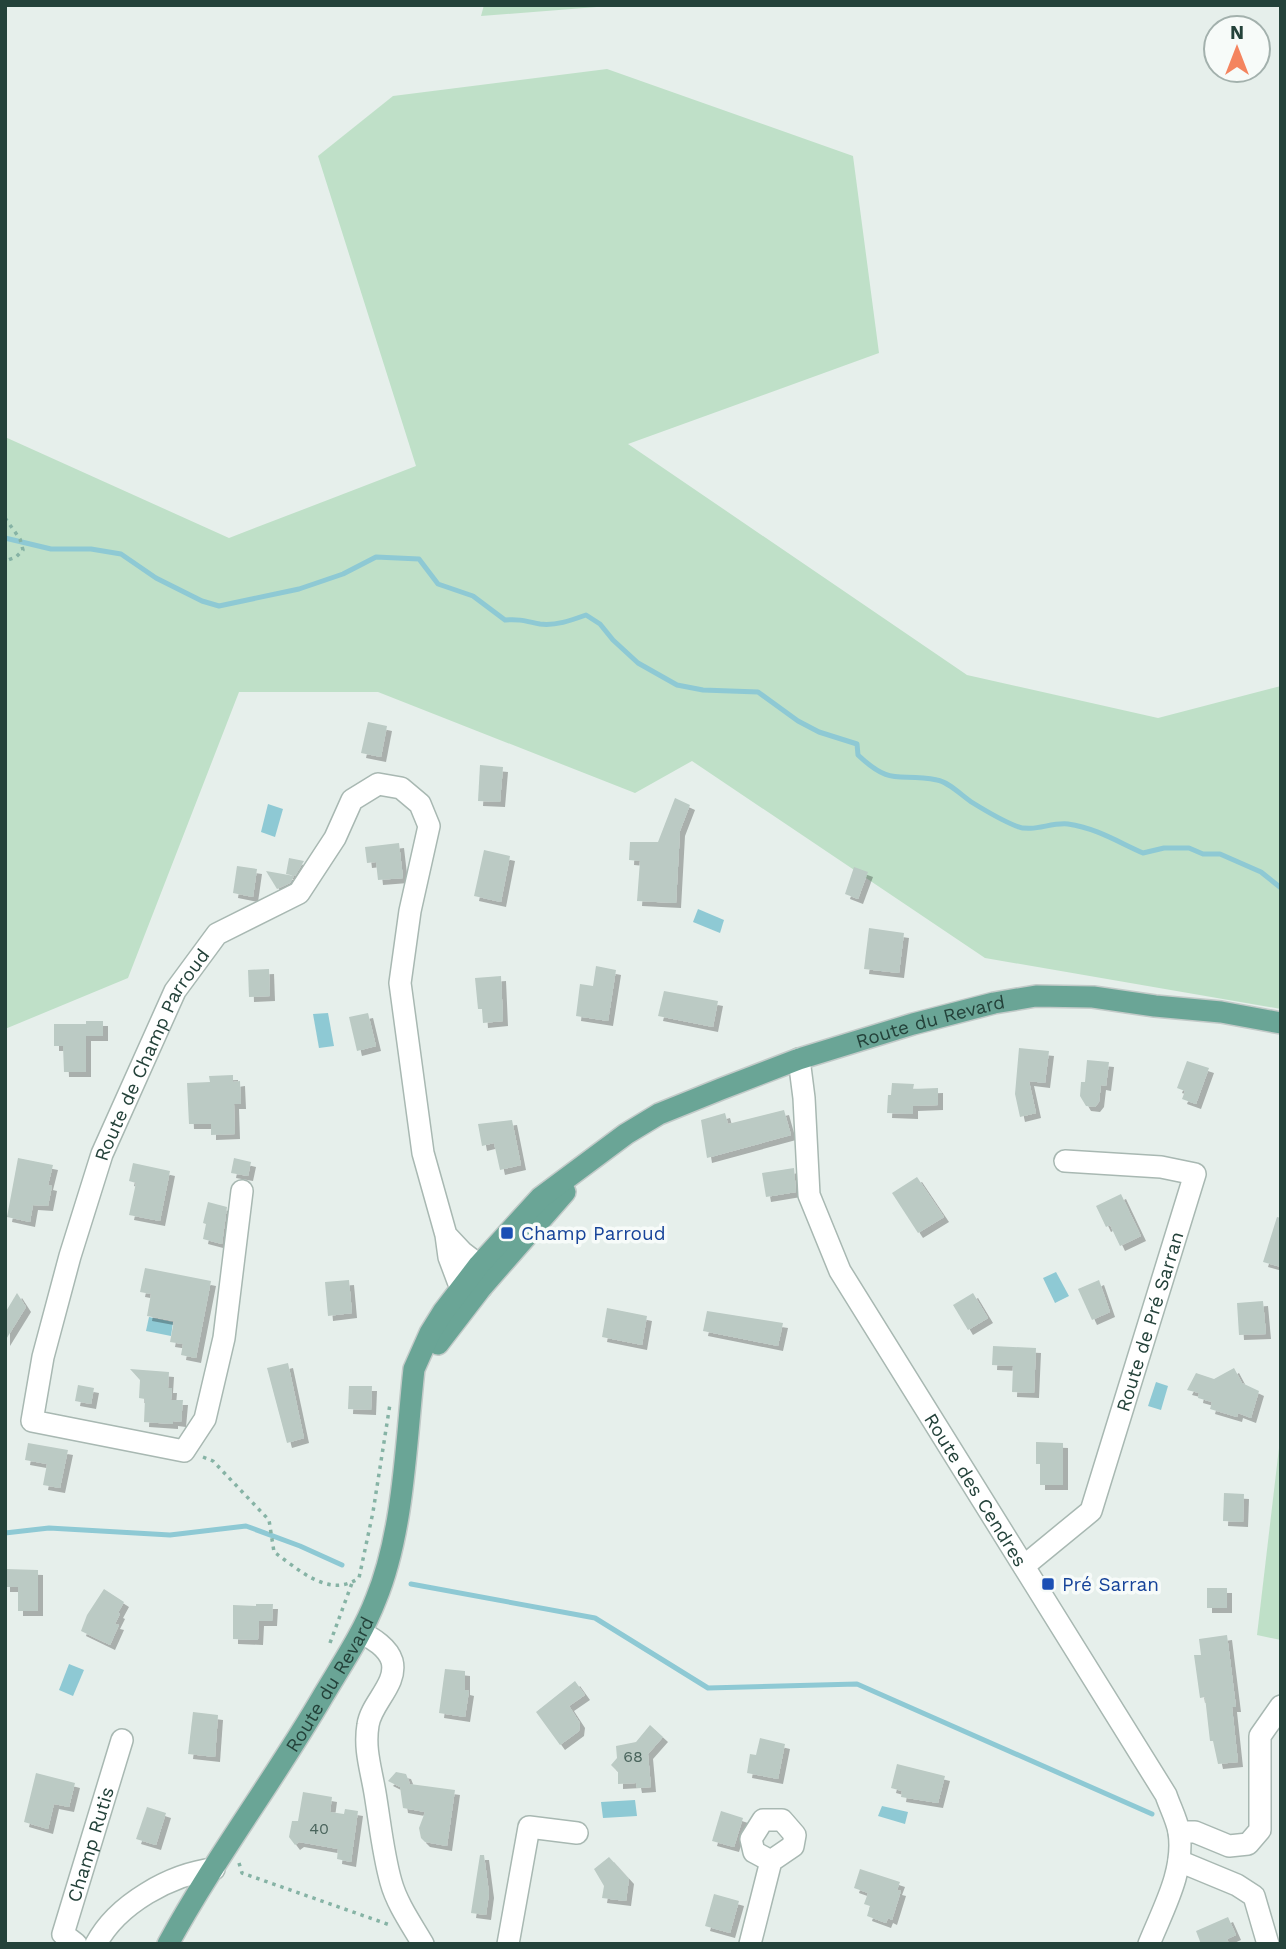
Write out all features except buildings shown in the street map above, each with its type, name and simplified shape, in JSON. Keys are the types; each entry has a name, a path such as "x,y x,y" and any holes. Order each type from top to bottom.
{"main road":[{"name":"Route du Revard","path":"472,1287 479,1265 540,1198 601,1151 659,1114 799,1059 913,1024 994,1003 1036,996 1093,997 1221,1012 1281,1023"},
{"name":"Route du Revard","path":"170,1938 298,1738 361,1633 377,1597 393,1539 409,1412 430,1357 472,1287 601,1151"}],"street":[{"name":"Route de Champ Parroud","path":"184,1451 32,1421 43,1357 70,1256 102,1154 175,991 217,934 299,893 335,838 352,800 378,785 401,788 420,804 429,826 410,911 400,983 423,1153 446,1235 449,1257 458,1281 472,1287"},
{"name":"Route des Cendres","path":"799,1059 804,1098 809,1195 840,1271 1166,1795 1179,1832 1179,1861 1172,1888 1149,1944"},
{"name":"Route de Pré Sarran","path":"1024,1566 1091,1511 1195,1174 1161,1167 1065,1161"},
{"path":"184,1451 205,1419 224,1338 242,1191"},
{"path":"446,1235 479,1265"},
{"path":"361,1633 372,1637 391,1660 393,1672 368,1720 368,1760 391,1885 423,1944"},
{"path":"1179,1832 1195,1832 1229,1846 1248,1844 1260,1830 1260,1736 1281,1706"},
{"name":"Champ Rutis","path":"76,1944 63,1934 122,1740"},
{"path":"508,1944 529,1827 577,1833"},
{"path":"96,1944 117,1918 147,1892 173,1878 219,1861"},
{"path":"750,1944 771,1861"},
{"path":"1179,1861 1237,1885 1254,1896 1268,1944"}],"path":[{"path":"5,518 20,538 23,550 16,557 5,561"},
{"path":"184,1451 213,1461 269,1520 274,1552 315,1581 337,1586 352,1583 359,1578 373,1512 386,1415 393,1394"},
{"path":"327,1653 352,1583"},
{"path":"219,1861 237,1855 242,1872 395,1926"}],"green space":[{"path":"484,5 622,5 481,16"},
{"path":"607,69 853,156 879,353 628,444 967,675 1158,718 1281,686 1281,1009 985,958 692,761 635,793 378,692 239,692 128,978 5,1029 5,437 229,538 416,466 318,156 393,96"},
{"path":"1281,1431 1281,1640 1257,1635"}],"water":[{"path":"268,804 283,809 275,837 261,832"},
{"path":"698,909 724,920 720,933 693,922"},
{"path":"328,1013 334,1046 319,1048 313,1014"},
{"path":"1056,1272 1069,1296 1055,1303 1043,1278"},
{"path":"149,1317 173,1322 171,1336 146,1331"},
{"path":"1156,1382 1168,1386 1161,1410 1148,1406"},
{"path":"69,1664 84,1670 73,1696 59,1690"},
{"path":"635,1800 637,1816 603,1818 601,1802"},
{"path":"882,1806 908,1812 905,1824 878,1816"}],"waterway":[{"path":"5,538 51,549 91,549 121,554 156,578 202,601 219,606 299,589 343,574 376,557 419,559 438,584 473,596 505,620 552,624 586,615 600,624 638,663 677,685 703,690 758,692 798,721 819,732 857,744 858,755 880,772 896,777 942,781 983,809 1016,826 1078,826 1143,853 1164,848 1189,848 1203,854 1220,854 1261,872 1281,888"},
{"path":"5,1533 49,1528 170,1535 246,1526 342,1565"},
{"path":"411,1584 595,1618 708,1688 857,1684 1152,1814"}],"place":[{"name":"Champ Parroud","path":"507,1233"},
{"name":"Pré Sarran","path":"1048,1584"}]}
